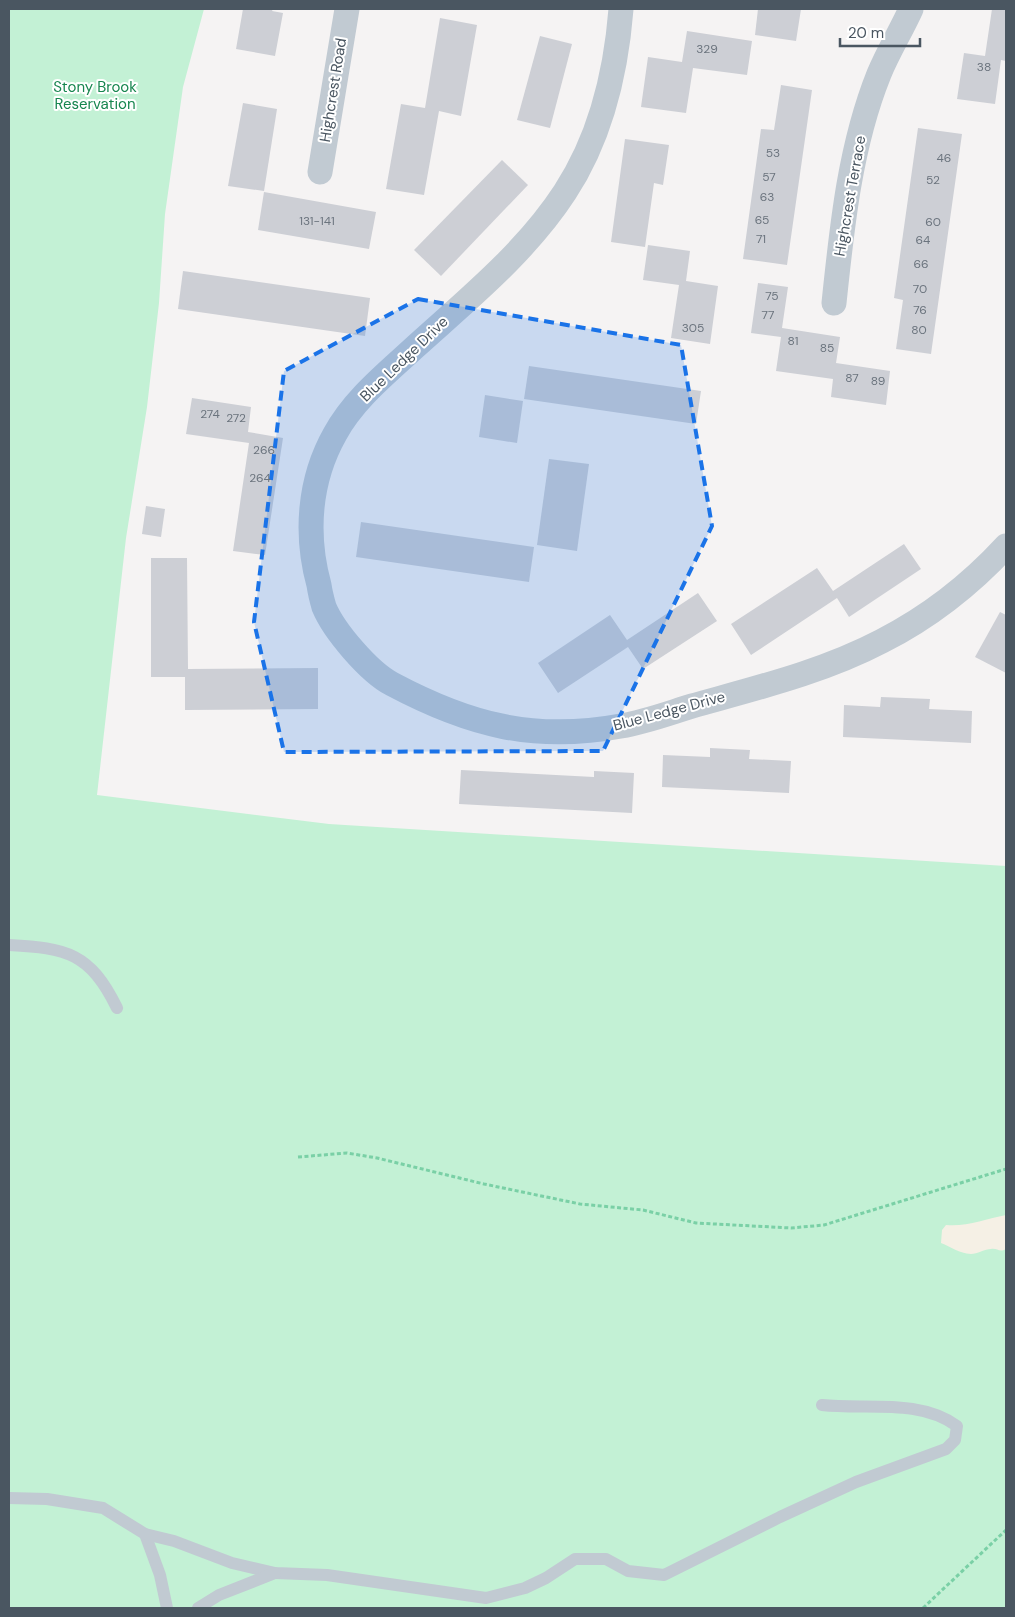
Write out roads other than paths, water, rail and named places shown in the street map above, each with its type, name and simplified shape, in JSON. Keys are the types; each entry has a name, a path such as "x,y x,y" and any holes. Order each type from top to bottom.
{"street":[{"name":"Highcrest Road","path":"320,172 347,9"},
{"name":"Blue Ledge Drive","path":"621,9 618,50 605,104 588,153 564,194 528,241 475,293 363,396 336,431 319,466 310,518 314,567 325,609 348,643 384,680 433,706 496,727 556,734 622,726 799,675 882,641 934,610 984,570 1006,546"},
{"name":"Highcrest Terrace","path":"834,303 841,241 855,152 879,74 910,9"}],"lane":[{"path":"9,944 49,947 66,952 86,964 107,987 118,1008"},
{"path":"9,1498 47,1498 103,1508 145,1534 174,1541 232,1563 275,1573 327,1575 486,1598 525,1588 546,1578 575,1559 606,1559 628,1571 664,1575 780,1517 856,1482 946,1449 955,1440 957,1426 946,1418 894,1407 822,1405"},
{"path":"145,1534 160,1575 167,1608"},
{"path":"198,1608 228,1591 275,1573"}],"park label":[{"name":"Stony Brook Reservation","path":"95,96"}]}
